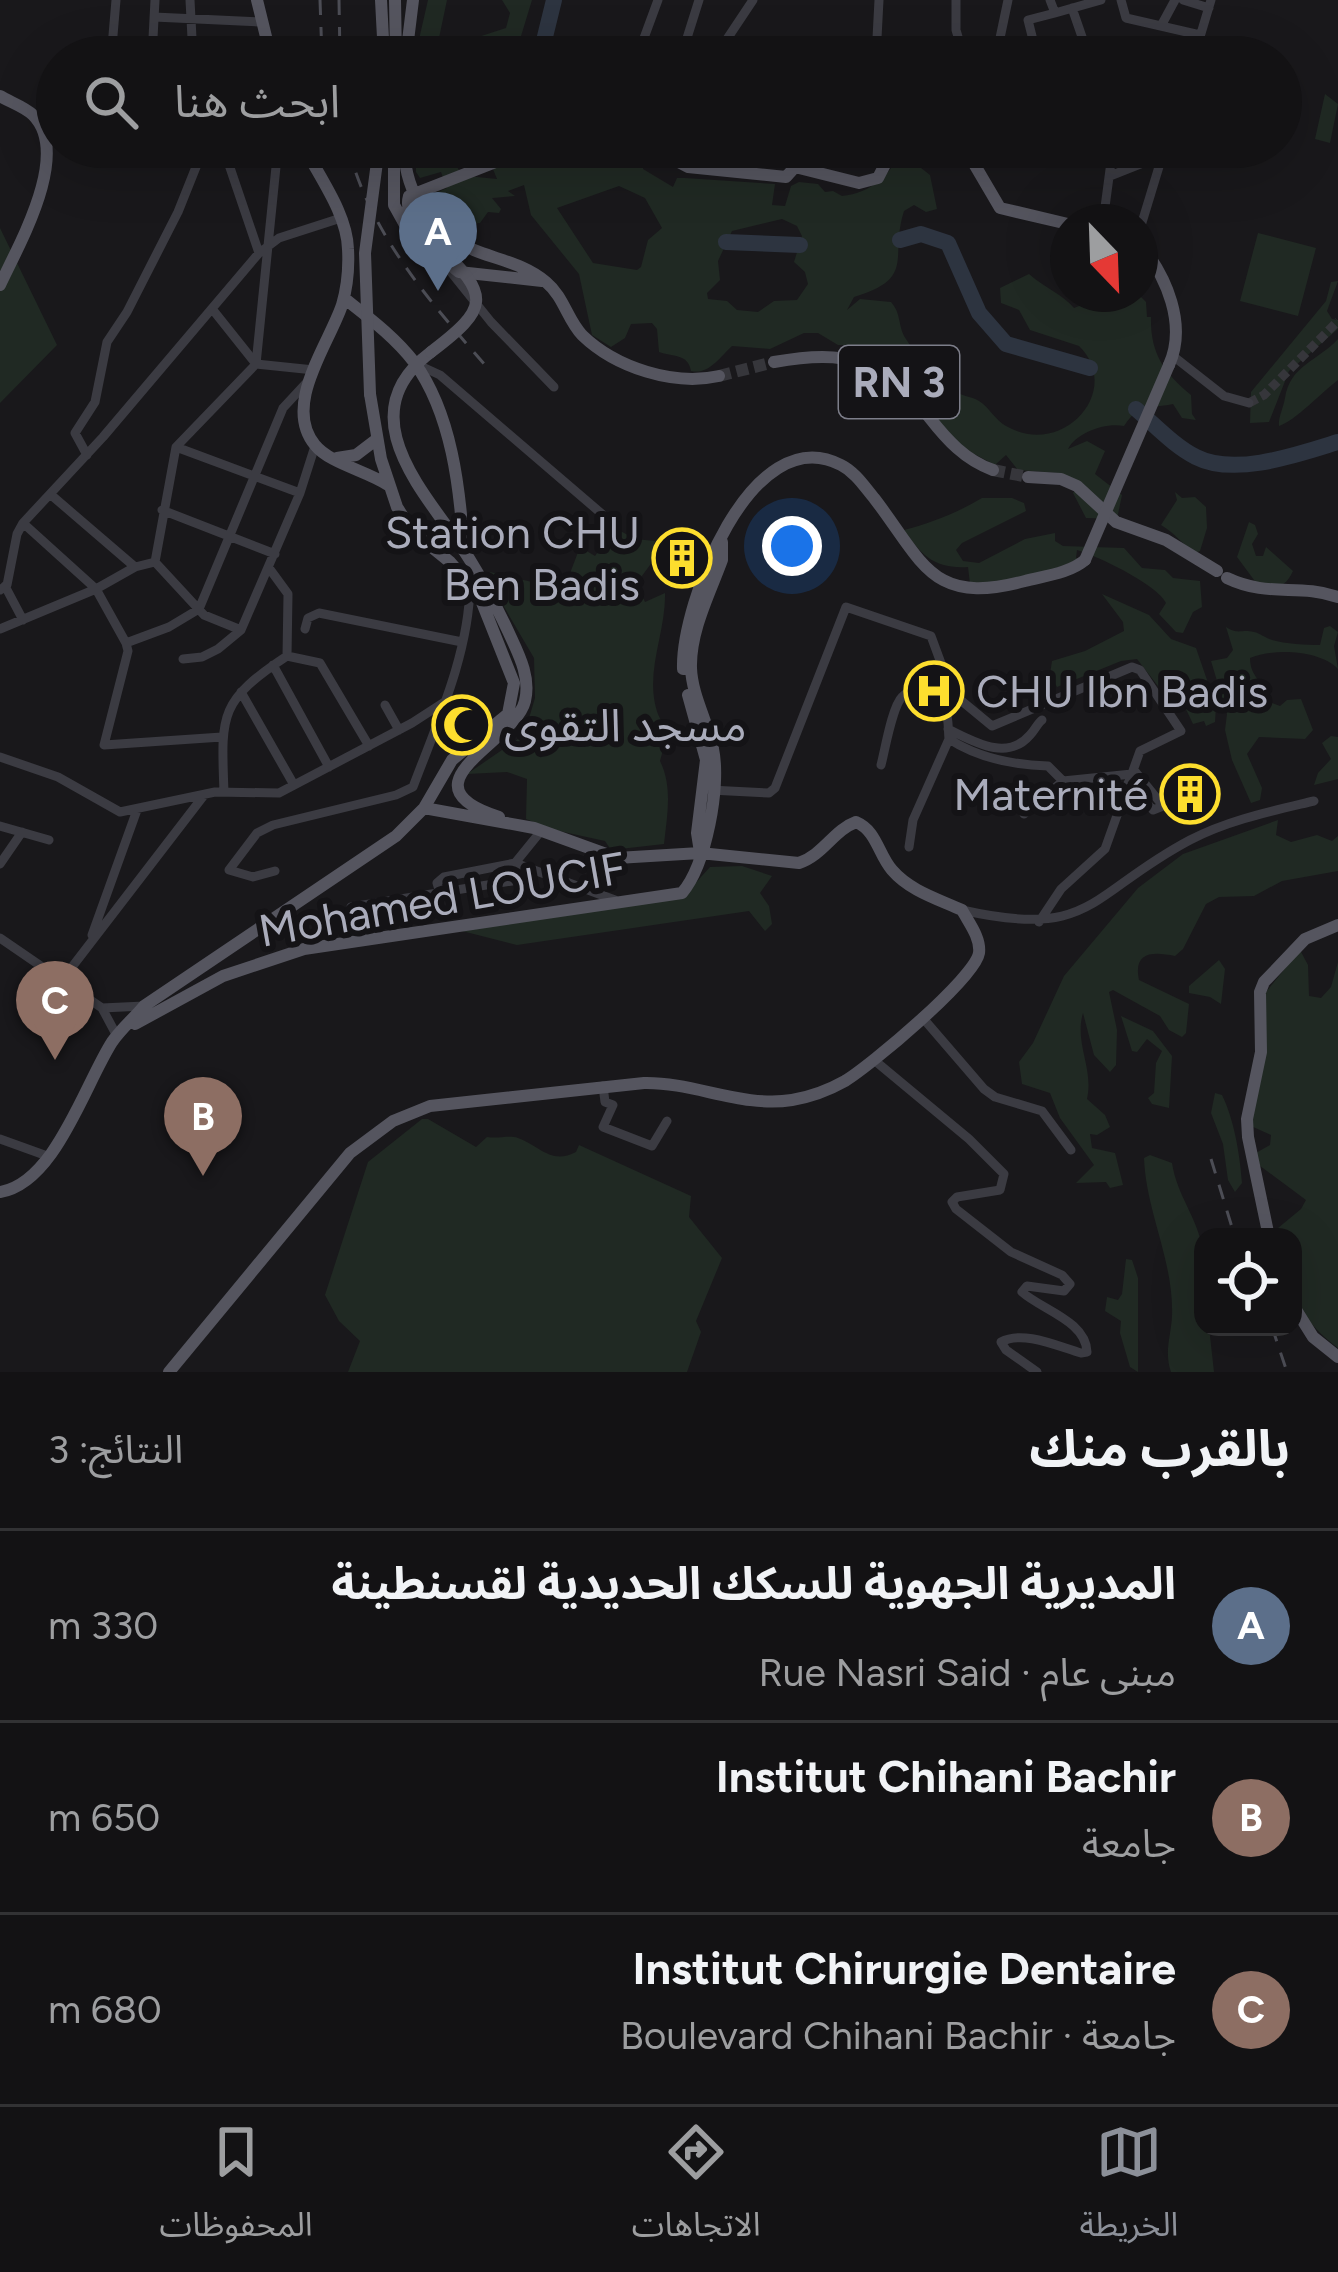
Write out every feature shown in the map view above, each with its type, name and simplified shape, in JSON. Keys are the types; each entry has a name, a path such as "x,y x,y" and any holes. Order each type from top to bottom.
{"main road":[{"path":"256,0 264,36"},
{"path":"381,0 383,36"},
{"path":"409,36 413,0"},
{"path":"388,36 395,5"},
{"path":"395,5 396,36"},
{"path":"0,96 36,118"},
{"path":"0,285 44,185 45,168"},
{"path":"315,168 340,218 348,250 344,298 312,374 304,419 315,446 330,458 388,485"},
{"path":"0,1192 21,1187 50,1157 116,1037 144,1006 396,836 424,808 452,760 508,714 514,683 479,595 405,522 388,485 370,394 365,253 376,168"},
{"path":"394,168 399,218 444,263 459,272 524,277 548,284"},
{"path":"406,168 413,193 436,226 474,250 524,267 548,284 579,331 614,355 666,377 719,376"},
{"path":"170,1372 338,1167 381,1129 430,1106 603,1087 668,1082 741,1099 778,1102 833,1088 874,1060 922,1017 978,958 978,939 962,910 937,902 895,873 870,832 856,822 799,863 700,853 616,858 478,810 459,788 465,763 517,719 525,702 526,682 504,623 464,551 421,493 398,451 396,406 416,364 463,328 476,305 470,276 412,219 407,203 413,193 476,168"},
{"path":"697,168 782,177 793,168"},
{"path":"803,168 859,183 878,178 883,168"},
{"path":"981,168 1000,208 1050,220"},
{"path":"474,250 480,276"},
{"path":"700,853 713,750 691,661 722,560 722,542 746,497 787,463 825,460 859,479 924,566 955,586 997,589 1073,568 1085,560 1170,361 1178,323 1158,281"},
{"path":"344,298 416,364 454,464 464,551"},
{"name":"RN 3","path":"774,362 829,355 883,371 904,386 956,448 993,470"},
{"path":"330,458 356,454 377,439"},
{"path":"1028,477 1061,479 1077,486 1112,519 1166,540 1222,575 1265,592 1315,590 1338,597"},
{"path":"450,562 464,551"},
{"path":"424,808 538,829"},
{"name":"Mohamed LOUCIF","path":"116,1037 170,1002 256,964 304,950 682,893 691,882 700,853"},
{"path":"1267,1228 1247,1119 1261,1052 1261,987 1305,939 1338,925"},
{"path":"246,940 235,960 256,964"},
{"path":"1302,1319 1313,1337 1338,1357"}],"street":[{"path":"113,36 116,0"},
{"path":"153,36 155,0"},
{"path":"190,0 191,36"},
{"path":"645,36 658,0"},
{"path":"688,36 699,0"},
{"path":"729,36 753,0"},
{"path":"877,36 879,0"},
{"path":"956,0 958,36"},
{"path":"1000,36 1008,0"},
{"path":"1050,0 1055,13"},
{"path":"1031,36 1028,20 1101,0"},
{"path":"1121,0 1126,18 1161,26 1201,35 1210,4 1179,0 1161,26"},
{"path":"1072,8 1081,36"},
{"path":"154,17 260,22"},
{"path":"87,455 75,433 95,402 106,342 127,312 196,168"},
{"path":"231,168 259,253"},
{"path":"155,562 176,447 256,364 272,242 275,168"},
{"path":"1106,204 1112,168"},
{"path":"1111,176 1128,168"},
{"path":"1148,204 1159,168"},
{"path":"23,620 2,587 23,523 259,253 272,242 340,218"},
{"path":"444,263 491,322 554,387"},
{"path":"126,643 199,609 283,409 312,374 256,364 213,310"},
{"path":"1170,361 1224,396 1249,403"},
{"path":"416,364 440,376 609,520"},
{"path":"183,659 218,649 241,630 300,494 315,446"},
{"path":"176,447 300,494"},
{"path":"50,494 135,567"},
{"path":"162,510 275,554"},
{"path":"23,523 96,589 126,643 104,745 222,737"},
{"path":"0,629 155,562"},
{"path":"155,562 199,609 241,630"},
{"path":"269,568 288,594 287,656"},
{"path":"275,871 253,877 229,870 257,833 273,825 397,795 412,787 446,701 462,642 470,585"},
{"path":"705,789 769,793 775,788 846,607 931,636 952,693 992,726 1132,667 1140,670 1180,731 1140,752 1106,849 1060,889 1039,922"},
{"path":"305,629 308,618 319,613 462,642"},
{"path":"224,792 226,710 287,656 320,663 369,746"},
{"path":"273,665 329,766"},
{"path":"241,692 294,785"},
{"path":"881,765 902,695 920,692 941,703 949,734 913,820 909,848"},
{"path":"0,757 58,777 121,812 205,794 280,794 446,701"},
{"path":"385,705 399,730"},
{"path":"949,734 1006,749 1030,735 1042,720"},
{"path":"949,734 979,754 1048,766 1063,781"},
{"path":"1024,814 1063,781 1132,776"},
{"path":"62,980 205,794"},
{"path":"962,910 1039,922 1075,915 1199,836 1314,801"},
{"path":"88,946 137,810"},
{"path":"0,826 49,841"},
{"path":"515,863 538,829"},
{"path":"0,864 22,832"},
{"path":"440,893 437,883 443,877 515,863 622,903"},
{"path":"352,907 518,880"},
{"path":"0,938 102,1008 116,1037"},
{"path":"102,1008 144,1006"},
{"path":"922,1017 984,1089 1042,1112 1071,1150"},
{"path":"874,1060 1004,1174 1000,1190 957,1197 952,1202 956,1209 1011,1252 1062,1275 1070,1284 1064,1291 1027,1286 1022,1292 1080,1334 1087,1352 1037,1339 1008,1337 1001,1342 1037,1372"},
{"path":"603,1087 604,1102 613,1105 603,1127 652,1146 668,1121"},
{"path":"0,1139 50,1157"}],"shaded area":[{"path":"428,0 447,0 439,36 420,35"},
{"path":"502,0 532,0 521,36 481,36 506,28 510,13"},
{"path":"1325,94 1338,104 1330,143 1315,139"},
{"path":"416,168 458,168 467,176 497,179 492,168 643,168 673,187 677,178 775,184 772,205 785,206 791,186 799,182 818,184 825,192 842,196 871,187 890,168 921,168 930,175 937,209 926,212 914,205 904,211 894,274 874,290 854,297 847,310 860,299 891,302 909,344 953,390 979,401 1006,426 1027,434 1048,434 1081,415 1095,382 1091,363 1079,346 1030,330 1019,310 1001,303 1000,288 1029,274 1050,289 1050,312 1147,312 1156,352 1173,379 1191,395 1196,420 1182,418 1173,404 1146,407 1124,426 1100,427 1077,438 1068,449 1087,441 1105,451 1095,474 1122,495 1117,519 1086,518 1073,493 1079,482 1058,473 1018,470 1006,455 995,465 963,448 931,413 906,371 890,356 867,345 838,345 818,333 804,333 770,349 732,346 714,364 697,372 683,358 659,352 652,323 631,324 625,338 611,347 592,335 579,274 531,215 524,185 508,191 515,196 492,198 499,213 488,212 480,223 467,224 455,233 430,204 433,194 447,188 441,172 420,178","holes":["619,186 645,198 662,228 648,240 637,270 593,263 557,208","782,219 797,226 802,236 794,262 805,272 808,284 797,300 774,301 758,312 708,299 707,293 720,280 718,261 732,231"]},
{"path":"0,228 57,345 0,403"},
{"path":"1258,233 1316,248 1298,316 1240,301"},
{"path":"1338,281 1327,311 1338,320 1338,329 1289,371 1269,422 1250,423 1251,392 1326,301 1331,282"},
{"path":"1338,339 1338,380 1279,426 1293,378"},
{"path":"1175,492 1182,498 1195,497 1206,507 1207,528 1200,551 1195,553 1161,525 1177,500"},
{"path":"982,498 1012,498 1024,503 1026,511 962,543 956,550 963,561 979,563 1025,539 1055,533 1055,541 1063,546 1124,548 1142,568 1200,581 1202,607 1193,612 1183,633 1176,632 1159,614 1166,603 1152,588 1077,550 1076,558 1080,558 1040,574 970,584 968,567 930,559 904,530"},
{"path":"1249,522 1258,534 1252,544 1256,556 1263,556 1266,547 1293,571 1283,585 1257,584 1237,557"},
{"path":"615,528 635,539 655,541 650,565 636,584 645,602 665,593 653,685 665,731 660,761 668,802 664,844 611,850 605,841 526,819 527,779 507,772 467,774 524,735 535,698 534,658 500,600 490,572 532,582 545,597 564,589 580,547 595,556"},
{"path":"1102,594 1149,615 1171,639 1196,648 1216,706 1215,722 1193,724 1184,705 1175,708 1137,659 1057,687 1050,674 1052,661 1124,631 1123,622"},
{"path":"1226,627 1277,641 1320,645 1324,628 1338,632 1334,646 1338,669 1320,658 1296,653 1250,658 1272,703 1280,706 1301,699 1313,730 1305,739 1259,737 1247,754 1262,788 1260,800 1251,803 1232,760 1225,730 1227,714 1211,661 1227,658 1233,650"},
{"path":"1338,737 1338,779 1314,785 1331,759 1322,743"},
{"path":"1278,820 1276,835 1291,842 1317,835 1332,841 1338,836 1338,871 1282,881 1254,896 1219,897 1206,904 1175,956 1152,954 1142,959 1139,980 1189,1004 1182,1037 1169,1030 1160,1016 1113,990 1109,992 1117,1030 1116,1065 1110,1072 1094,1055 1083,1013 1087,1099 1105,1115 1110,1127 1090,1134 1092,1148 1115,1153 1123,1185 1076,1183 1094,1165 1060,1118 1050,1093 1022,1084 1019,1062 1064,976 1138,888 1183,854"},
{"path":"742,866 772,876 760,893 769,906 772,924 765,931 749,911 517,945 462,931 682,898 710,867"},
{"path":"1300,950 1308,965 1309,996 1321,998 1331,987 1338,962 1338,1348 1302,1310 1302,1228 1278,1228 1306,1200 1256,1163 1254,1154 1270,1145 1271,1135 1251,1126 1266,992"},
{"path":"1219,960 1225,969 1221,1004 1189,993 1189,986"},
{"path":"1121,1016 1153,1031 1172,1056 1169,1108 1152,1104 1148,1098 1154,1093 1156,1063 1162,1051 1147,1039 1137,1052 1132,1051"},
{"path":"1215,1093 1222,1095 1236,1138 1242,1183 1235,1192 1211,1113"},
{"path":"422,1119 476,1147 487,1137 515,1137 559,1156 576,1152 579,1145 691,1196 689,1217 722,1258 696,1321 701,1332 687,1372 348,1372 360,1341 339,1321 325,1295 368,1162"},
{"path":"1150,1155 1172,1163 1195,1228 1194,1336 1210,1336 1214,1372 1171,1372 1171,1296 1144,1158"},
{"path":"1126,1259 1132,1260 1138,1278 1138,1372 1130,1367 1121,1321 1105,1311 1107,1297 1118,1300 1122,1294"}],"waterway":[{"path":"545,36 554,0"},
{"path":"900,240 921,234 948,243 979,313 1006,344 1090,368"},
{"path":"726,242 800,245"},
{"path":"1136,409 1180,447 1212,463 1267,462 1338,442"}],"tunnel":[{"path":"1249,403 1264,395 1338,321"},
{"path":"719,376 774,362"},
{"path":"993,470 1028,477"}],"railway":[{"path":"320,0 321,36"},
{"path":"339,0 340,36"},
{"path":"355,168 386,237 423,291 486,366"},
{"path":"1211,1159 1232,1228"},
{"path":"1275,1336 1287,1372"}],"place":[{"name":"المديرية الجهوية للسكك الحديدية لقسنطينة","path":"438,291"},
{"name":"Station CHU Ben Badis","path":"682,558"},
{"name":"CHU Ibn Badis","path":"934,691"},
{"name":"مسجد التقوى","path":"462,725"},
{"name":"Maternité","path":"1190,794"},
{"name":"Institut Chirurgie Dentaire","path":"55,1060"},
{"name":"Institut Chihani Bachir","path":"203,1176"}]}
